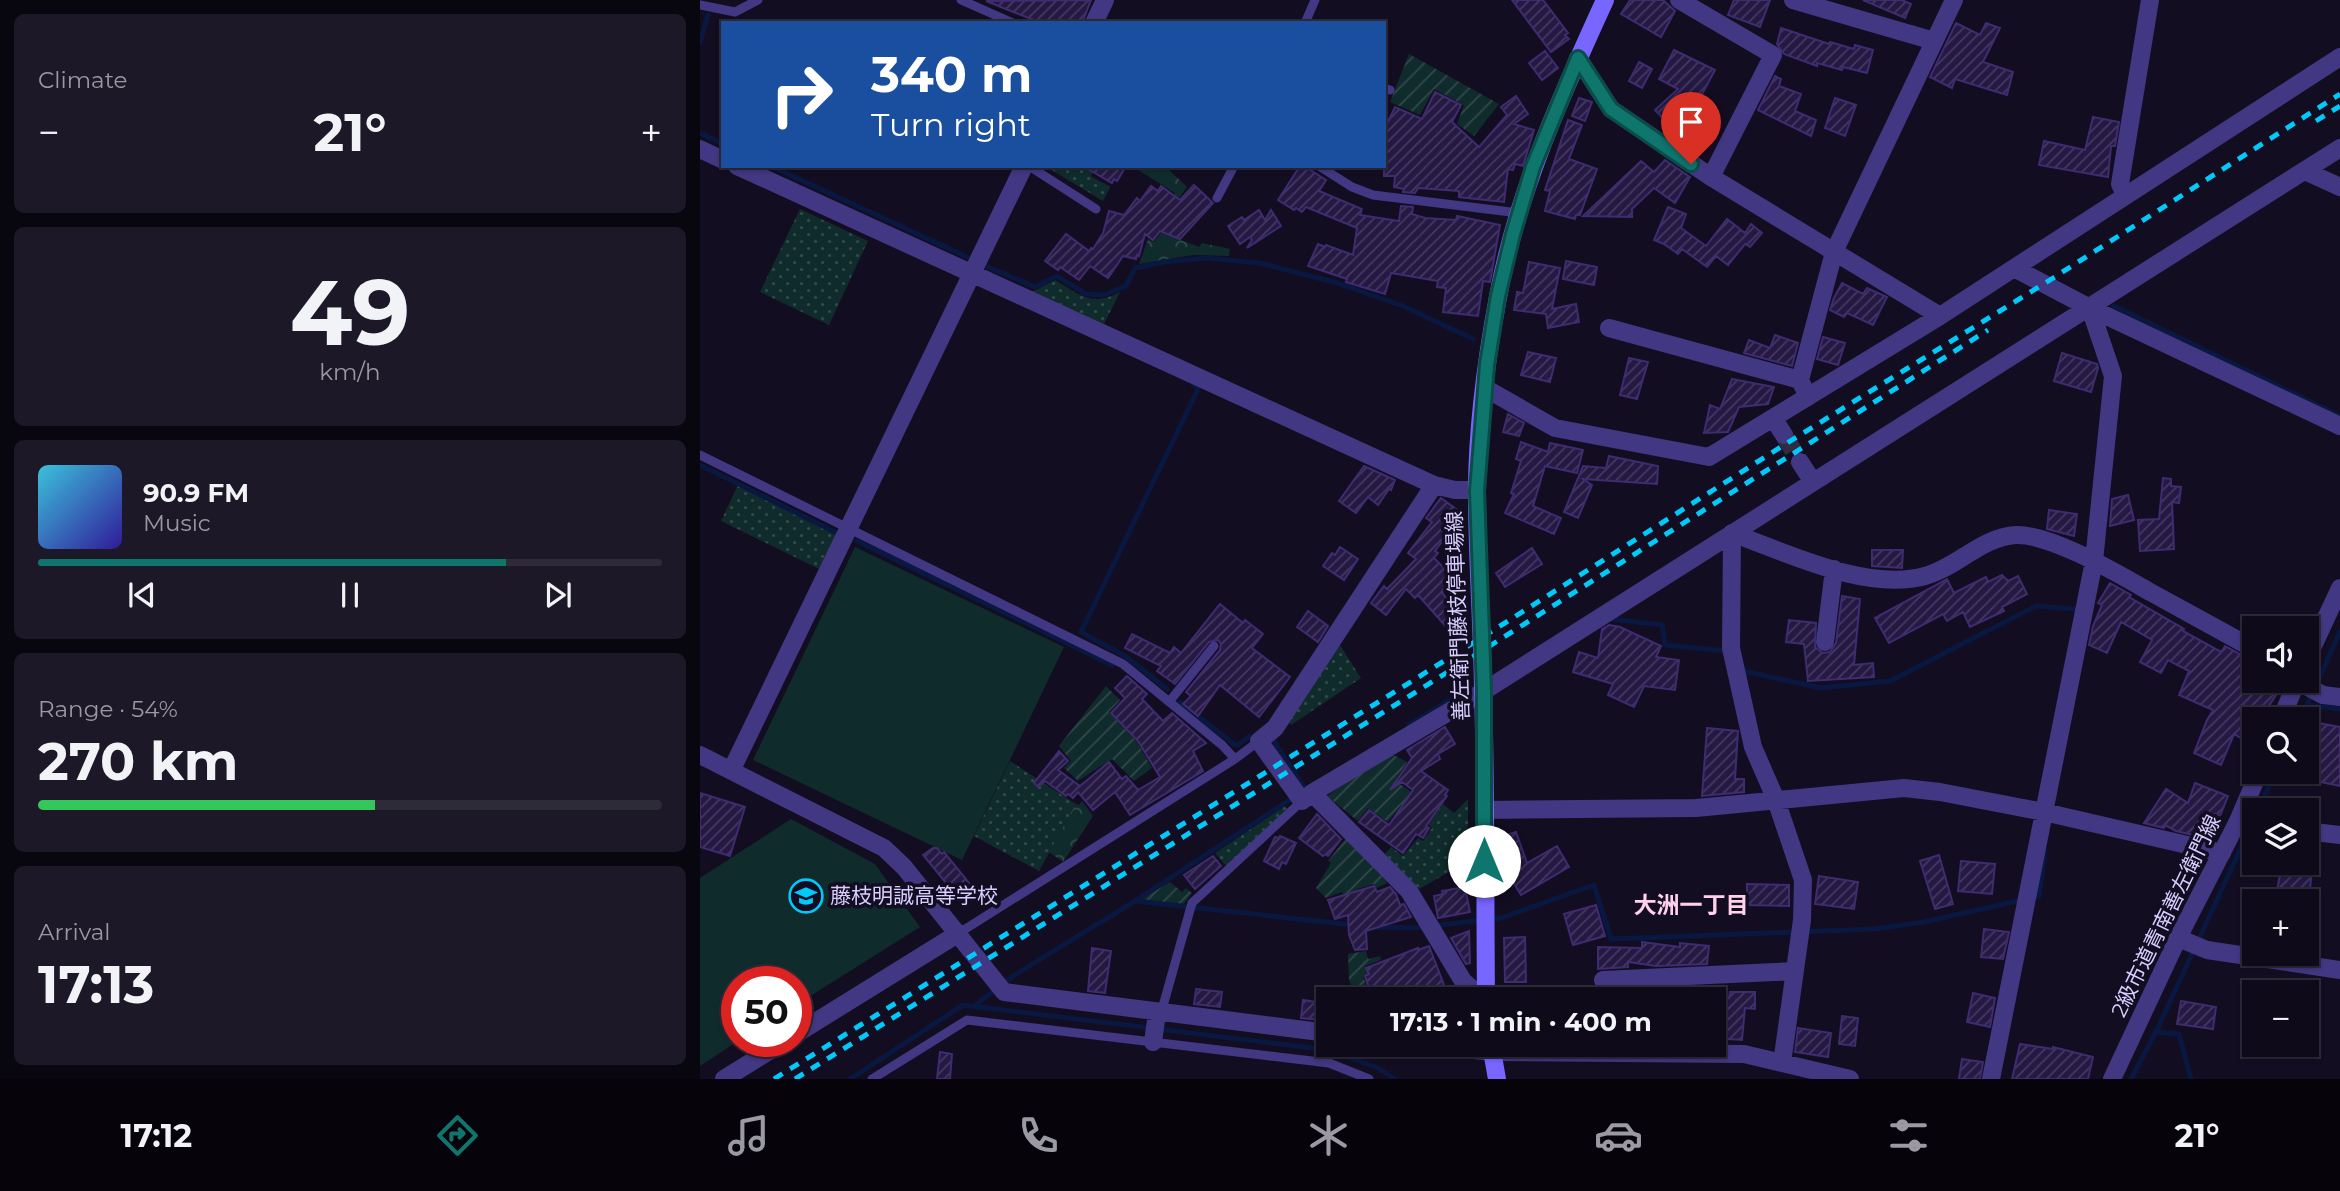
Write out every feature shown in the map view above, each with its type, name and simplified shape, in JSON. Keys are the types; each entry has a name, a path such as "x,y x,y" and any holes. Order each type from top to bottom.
{"main road":[{"name":"善左衛門藤枝停車場線","path":"1485,987 1484,691 1477,491 1485,388 1498,296 1519,213 1537,156 1605,0"},
{"path":"1493,1057 1497,1079"}],"street":[{"path":"1095,21 1105,0"},
{"path":"1679,0 1773,55 1711,177"},
{"path":"1793,0 1934,41"},
{"path":"1808,397 1800,380 1835,252 1954,0"},
{"path":"2125,195 2120,184 2150,0"},
{"path":"1485,388 1555,428 1709,457 1940,316 2340,57"},
{"path":"1578,58 1611,109 1711,177 1940,316"},
{"path":"1302,796 1484,691 2340,148"},
{"path":"700,149 721,159"},
{"path":"741,168 1434,485 1477,491"},
{"path":"731,771 1026,168"},
{"path":"2305,171 2340,187"},
{"path":"2014,268 2090,308 2340,426"},
{"path":"1991,1079 2095,561 2113,376 2090,308"},
{"path":"1609,328 1800,380"},
{"path":"1773,418 1784,435"},
{"path":"1800,462 1813,482"},
{"path":"1434,485 1275,728 1259,741 1302,796 1409,891 1463,981 1470,987"},
{"path":"1732,533 1857,577 1893,580 1926,576 1957,562 1990,540 2018,535 2049,542 2095,561 2242,642"},
{"path":"1732,533 1731,648 1753,747 1776,800 1803,880 1802,920 1782,1063"},
{"path":"1825,642 1834,569"},
{"path":"2319,633 2340,588"},
{"path":"2319,693 2340,698"},
{"path":"700,755 884,848 904,867 959,933 1000,988 1156,1027 1316,1033"},
{"path":"1484,810 1696,808 1904,788 1940,792 2044,812 2222,853"},
{"name":"2級市道青南善左衛門線","path":"2112,1079 2178,938 2222,853 2242,827"},
{"path":"2319,833 2340,835"},
{"path":"812,1024 959,933"},
{"path":"2178,938 2207,950 2340,970"},
{"path":"1606,987 1603,980 1795,971"},
{"path":"1726,1053 1744,1054 1850,1079"},
{"path":"724,1079 759,1057"}],"lane":[{"path":"700,5 735,12 758,0"},
{"path":"961,0 1008,21"},
{"path":"1306,21 1315,0"},
{"path":"1030,168 1096,209"},
{"path":"1217,198 1233,168"},
{"path":"1322,168 1352,187 1373,195 1519,213"},
{"path":"700,455 1124,664 1222,745 1234,760"},
{"path":"1169,702 1214,646"},
{"path":"959,933 1234,760 1259,741"},
{"path":"1156,1027 1192,904 1302,796"},
{"path":"872,1079 967,1020 1156,1027 1329,1063 1369,1079"}],"green space":[{"path":"1409,54 1499,104 1474,136 1457,124 1464,105 1434,89 1420,115 1390,102"},
{"path":"1048,168 1096,168 1091,176 1110,187 1103,201"},
{"path":"1135,168 1167,168 1187,187 1179,198 1185,206 1173,237 1199,247 1202,243 1230,249 1229,256 1193,255 1139,264 1148,239 1154,242 1171,219 1163,213 1175,193"},
{"path":"800,209 868,241 829,325 760,292"},
{"path":"1055,280 1094,299 1120,292 1104,324 1032,292"},
{"path":"738,485 837,534 819,569 721,521"},
{"path":"855,547 1064,647 962,860 753,760"},
{"path":"1340,645 1361,678 1291,725 1286,719"},
{"path":"1106,686 1120,700 1109,712 1137,742 1152,768 1134,781 1112,759 1078,781 1064,768 1071,761 1059,746"},
{"path":"1390,753 1407,762 1395,781 1415,794 1406,808 1401,805 1388,822 1368,808 1358,821 1327,796"},
{"path":"1010,761 1076,804 1039,871 974,836"},
{"path":"1468,799 1468,861 1419,889 1385,854 1391,847 1403,856 1418,838 1423,841 1432,828 1428,824 1443,804 1454,813"},
{"path":"1082,801 1093,816 1063,862 1049,852 1076,804 1079,805"},
{"path":"1285,806 1287,809 1226,866 1215,853"},
{"name":"藤枝明誠高等学校","path":"791,819 875,864 920,927 812,995 812,966 721,966 721,1052 700,1066 700,878"},
{"path":"1346,838 1388,883 1376,888 1374,884 1357,889 1358,892 1344,896 1342,892 1326,898 1316,888 1331,863 1328,861"},
{"path":"1170,882 1182,892 1186,888 1192,893 1183,905 1141,899"},
{"path":"1366,951 1368,959 1380,956 1381,960 1365,966 1368,974 1363,977 1367,987 1352,987 1348,954"}],"building":[{"path":"1091,0 1083,21 1036,21 986,1"},
{"path":"1512,0 1543,0 1568,33 1565,35 1569,39 1551,52"},
{"path":"1630,0 1663,0 1675,11 1661,37 1621,14"},
{"path":"1734,0 1770,0 1760,27 1728,15"},
{"path":"1863,0 1902,0 1911,4 1905,18"},
{"path":"1956,23 1980,35 1986,23 2000,28 1983,62 2013,72 2007,95 1955,79 1952,88 1930,77"},
{"path":"1781,28 1829,44 1830,42 1854,49 1855,45 1873,50 1867,73 1817,63 1817,66 1784,54 1777,44"},
{"path":"1674,50 1715,70 1691,115 1712,125 1705,138 1672,123 1670,126 1655,110 1678,89 1659,79"},
{"path":"1545,51 1558,68 1542,80 1529,63"},
{"path":"1639,62 1652,69 1642,88 1629,81"},
{"path":"1775,76 1781,79 1779,86 1801,94 1795,111 1816,120 1811,136 1758,110"},
{"path":"1435,92 1461,105 1452,122 1479,147 1507,115 1501,107 1516,96 1528,114 1514,124 1534,130 1523,166 1515,164 1513,170 1508,169 1504,202 1459,197 1459,191 1418,188 1415,193 1403,192 1404,189 1394,187 1395,176 1384,176 1386,126 1395,107 1422,119"},
{"path":"1579,98 1592,102 1585,121 1572,116"},
{"path":"1835,98 1856,105 1845,136 1825,128"},
{"path":"2093,117 2119,122 2115,146 2111,146 2108,177 2039,165 2044,141 2085,150"},
{"path":"1568,120 1582,125 1569,159 1597,169 1580,215 1576,215 1575,219 1545,211 1550,191 1545,190"},
{"path":"1665,160 1690,177 1675,203 1654,188 1632,209 1632,217 1583,216 1641,161 1654,172"},
{"path":"1086,168 1125,168 1117,181 1114,179 1112,183"},
{"path":"1299,168 1307,168 1326,180 1319,191 1362,209 1360,215 1399,221 1401,206 1413,207 1412,214 1425,218 1456,220 1457,216 1500,225 1490,282 1483,281 1478,316 1443,312 1446,288 1437,287 1438,281 1391,273 1385,294 1308,266 1318,244 1353,255 1357,228 1306,207 1302,212 1296,208 1294,210 1278,200"},
{"path":"1194,185 1213,203 1180,239 1160,231 1153,240 1145,234 1139,256 1137,255 1136,259 1123,256 1108,278 1090,266 1079,280 1045,261 1066,234 1089,251 1093,249 1103,233 1109,211 1124,215 1137,198 1140,201 1151,186 1158,191 1161,186 1180,200"},
{"path":"1668,207 1686,214 1681,228 1706,246 1727,219 1745,233 1751,224 1762,233 1750,247 1745,244 1728,265 1716,256 1707,267 1682,249 1678,254 1654,240"},
{"path":"1259,210 1265,220 1271,210 1281,226 1247,248 1252,240 1250,237 1240,244 1228,226"},
{"path":"1566,261 1597,267 1594,285 1563,279"},
{"path":"1529,262 1560,268 1552,309 1576,304 1579,322 1548,328 1546,314 1514,310 1517,292 1523,293"},
{"path":"1842,283 1863,294 1867,288 1887,297 1873,325 1847,313 1844,317 1830,310"},
{"path":"1775,335 1798,343 1792,366 1744,353 1749,340 1770,348"},
{"path":"1823,337 1845,343 1838,365 1817,359"},
{"path":"1528,352 1556,358 1550,382 1521,375"},
{"path":"2062,353 2097,364 2091,392 2054,381"},
{"path":"1629,358 1648,362 1637,399 1620,395"},
{"path":"1732,379 1774,387 1768,404 1739,407 1728,432 1704,433 1710,405 1720,409"},
{"path":"1508,414 1524,423 1519,436 1503,432"},
{"path":"1521,442 1548,452 1550,443 1583,450 1577,473 1545,466 1533,506 1561,518 1554,534 1505,513 1514,494 1511,493 1521,461 1516,459"},
{"path":"1609,456 1658,466 1657,484 1583,479 1592,485 1578,518 1564,512 1583,466 1606,468"},
{"path":"1364,466 1395,480 1391,490 1389,489 1378,505 1368,497 1356,513 1339,501"},
{"path":"2163,478 2171,479 2171,486 2181,487 2179,503 2172,502 2174,549 2140,551 2138,520 2159,519"},
{"path":"2128,495 2134,520 2110,526 2112,499"},
{"path":"1441,498 1463,514 1435,551 1438,553 1434,558 1453,577 1448,581 1451,584 1442,593 1463,618 1449,630 1418,595 1415,598 1406,589 1386,615 1371,603 1384,586 1387,589 1416,559 1408,553 1432,522 1426,518"},
{"path":"2049,510 2077,514 2074,536 2047,529"},
{"path":"1340,547 1358,559 1344,580 1323,566"},
{"path":"1532,548 1542,564 1505,587 1496,573"},
{"path":"1872,550 1903,550 1902,568 1872,566"},
{"path":"2002,575 2008,581 2018,576 2027,594 2002,607 2004,611 1970,627 1963,612 1947,621 1943,614 1889,643 1875,618 1947,579 1954,593 1986,577 1988,582"},
{"path":"2110,583 2184,629 2183,631 2221,652 2225,646 2242,655 2242,693 2277,693 2268,707 2242,707 2242,739 2234,734 2221,765 2194,753 2213,710 2179,695 2189,671 2168,660 2161,673 2140,662 2152,640 2121,622 2107,653 2089,645 2102,605 2098,603"},
{"path":"1842,596 1860,599 1854,665 1873,663 1874,677 1808,681 1804,644 1786,642 1789,620 1816,623 1815,647 1823,653 1830,652 1836,643"},
{"path":"1220,604 1243,623 1245,620 1263,634 1252,648 1290,677 1259,717 1220,685 1198,716 1183,704 1191,696 1186,692 1220,650 1221,644 1218,640 1209,642 1175,684 1157,671 1161,666 1125,648 1132,634 1170,653 1174,647 1181,653"},
{"path":"1308,611 1328,626 1318,642 1297,627"},
{"path":"1609,625 1620,627 1661,646 1656,657 1679,660 1675,690 1644,686 1634,707 1608,695 1613,684 1573,672 1579,652 1598,658 1602,629"},
{"path":"1127,676 1147,694 1142,699 1163,721 1172,713 1206,743 1193,751 1203,771 1130,815 1115,792 1093,810 1078,792 1073,798 1068,794 1066,796 1045,781 1038,787 1034,783 1059,751 1068,761 1058,770 1080,786 1109,762 1122,779 1126,776 1138,790 1160,777 1138,741 1111,713 1125,698 1115,688"},
{"path":"2319,723 2340,727 2340,786 2319,782"},
{"path":"1445,727 1455,744 1438,754 1440,759 1421,771 1448,790 1445,795 1447,796 1426,826 1429,828 1423,838 1416,834 1403,853 1359,822 1369,810 1389,825 1413,790 1402,782 1390,790 1412,758 1407,750"},
{"path":"1707,728 1738,731 1735,779 1744,779 1744,792 1702,796"},
{"path":"2195,783 2228,796 2220,816 2214,814 2202,837 2176,831 2165,825 2164,828 2144,823 2166,789 2188,803"},
{"path":"700,793 745,807 730,856 700,847"},
{"path":"1317,814 1341,839 1328,856 1323,856 1299,838"},
{"path":"1516,832 1527,863 1557,846 1569,867 1521,895 1508,874 1516,870 1503,836"},
{"path":"1280,836 1296,843 1286,864 1282,862 1279,869 1264,861 1275,837"},
{"path":"937,848 942,854 944,852 970,884 956,895 923,855"},
{"path":"1939,855 1953,904 1935,909 1920,861"},
{"path":"1213,856 1221,866 1195,889 1184,875"},
{"path":"1961,861 1995,864 1992,894 1958,891"},
{"path":"2280,875 2311,875 2310,889 2278,889"},
{"path":"1819,876 1858,882 1854,909 1815,904"},
{"path":"1747,884 1789,885 1789,906 1747,905"},
{"path":"1374,886 1377,892 1390,887 1400,905 1404,904 1411,917 1366,931 1367,949 1355,950 1349,935 1348,915 1335,919 1328,900"},
{"path":"1465,887 1470,912 1438,918 1434,896 1443,894 1442,891"},
{"path":"1596,905 1605,936 1573,945 1564,914"},
{"path":"1984,929 2009,932 2003,959 1981,957"},
{"path":"1469,931 1470,963 1466,964 1451,938"},
{"path":"1525,937 1526,982 1505,982 1504,938"},
{"path":"1642,942 1680,947 1680,943 1709,946 1707,964 1656,966 1628,962 1628,967 1598,969 1598,947 1642,948"},
{"path":"1429,946 1444,985 1369,987 1365,976 1369,974 1366,968"},
{"path":"1092,948 1111,951 1105,993 1088,991"},
{"path":"1196,989 1222,992 1220,1007 1194,1004"},
{"path":"1730,992 1755,992 1755,1009 1745,1008 1742,1040 1726,1039 1726,998 1729,998"},
{"path":"1973,993 1995,998 1990,1027 1967,1022"},
{"path":"1303,1000 1316,1002 1316,1020 1301,1018"},
{"path":"2181,1001 2216,1007 2213,1029 2177,1024"},
{"path":"1842,1016 1858,1018 1855,1046 1839,1044"},
{"path":"1798,1028 1831,1033 1828,1057 1795,1052"},
{"path":"2020,1044 2053,1047 2093,1057 2088,1079 2012,1079"},
{"path":"940,1052 952,1054 950,1079 937,1079"},
{"path":"1962,1059 1983,1062 1980,1079 1959,1079"}],"waterway":[{"path":"700,42 708,15"},
{"path":"700,133 721,143"},
{"path":"775,168 967,257"},
{"path":"988,267 1035,287 1057,276 1086,294 1104,295 1126,286 1135,268 1164,262 1206,258 1260,263 1337,283 1403,306 1473,339"},
{"path":"2114,306 2340,416"},
{"path":"1167,689 1125,656 1081,632 1199,387 1193,384"},
{"path":"700,465 835,532"},
{"path":"857,541 1112,665"},
{"path":"1743,668 1743,671 1821,688 1890,681 2036,606 2074,609"},
{"path":"1611,619 1662,625 1665,645 1727,651"},
{"path":"2307,705 2340,632"},
{"path":"1409,725 1463,692"},
{"path":"1180,702 1235,745 1250,736"},
{"path":"2306,707 2340,709"},
{"path":"1273,735 1277,746 1305,789 1308,788"},
{"path":"2264,798 2270,784"},
{"path":"1135,901 1294,797"},
{"path":"2131,1079 2156,1032 2242,846"},
{"path":"2032,898 2039,896 2045,851"},
{"path":"1370,927 1413,928 1501,918 1594,885 1611,939 1874,929 1924,922 2022,900"},
{"path":"974,1006 1013,976 1135,901 1353,925"},
{"path":"850,1079 963,1005 1328,1050 1376,1067 1395,1079"},
{"path":"2156,1032 2179,1034 2191,1079"}],"tunnel":[{"path":"1784,435 1800,462"}],"railway":[{"path":"774,1079 1497,628 2340,94"},
{"path":"2316,121 2340,106"},
{"path":"795,1079 1496,642 1988,330"}],"place":[{"name":"藤枝明誠高等学校","path":"806,896"}],"district":[{"name":"大洲一丁目","path":"1691,905"}],"route":[{"path":"1484,861 1484,691 1477,491 1487,365 1498,296 1513,234 1533,167 1578,58 1611,109 1691,164"}]}
